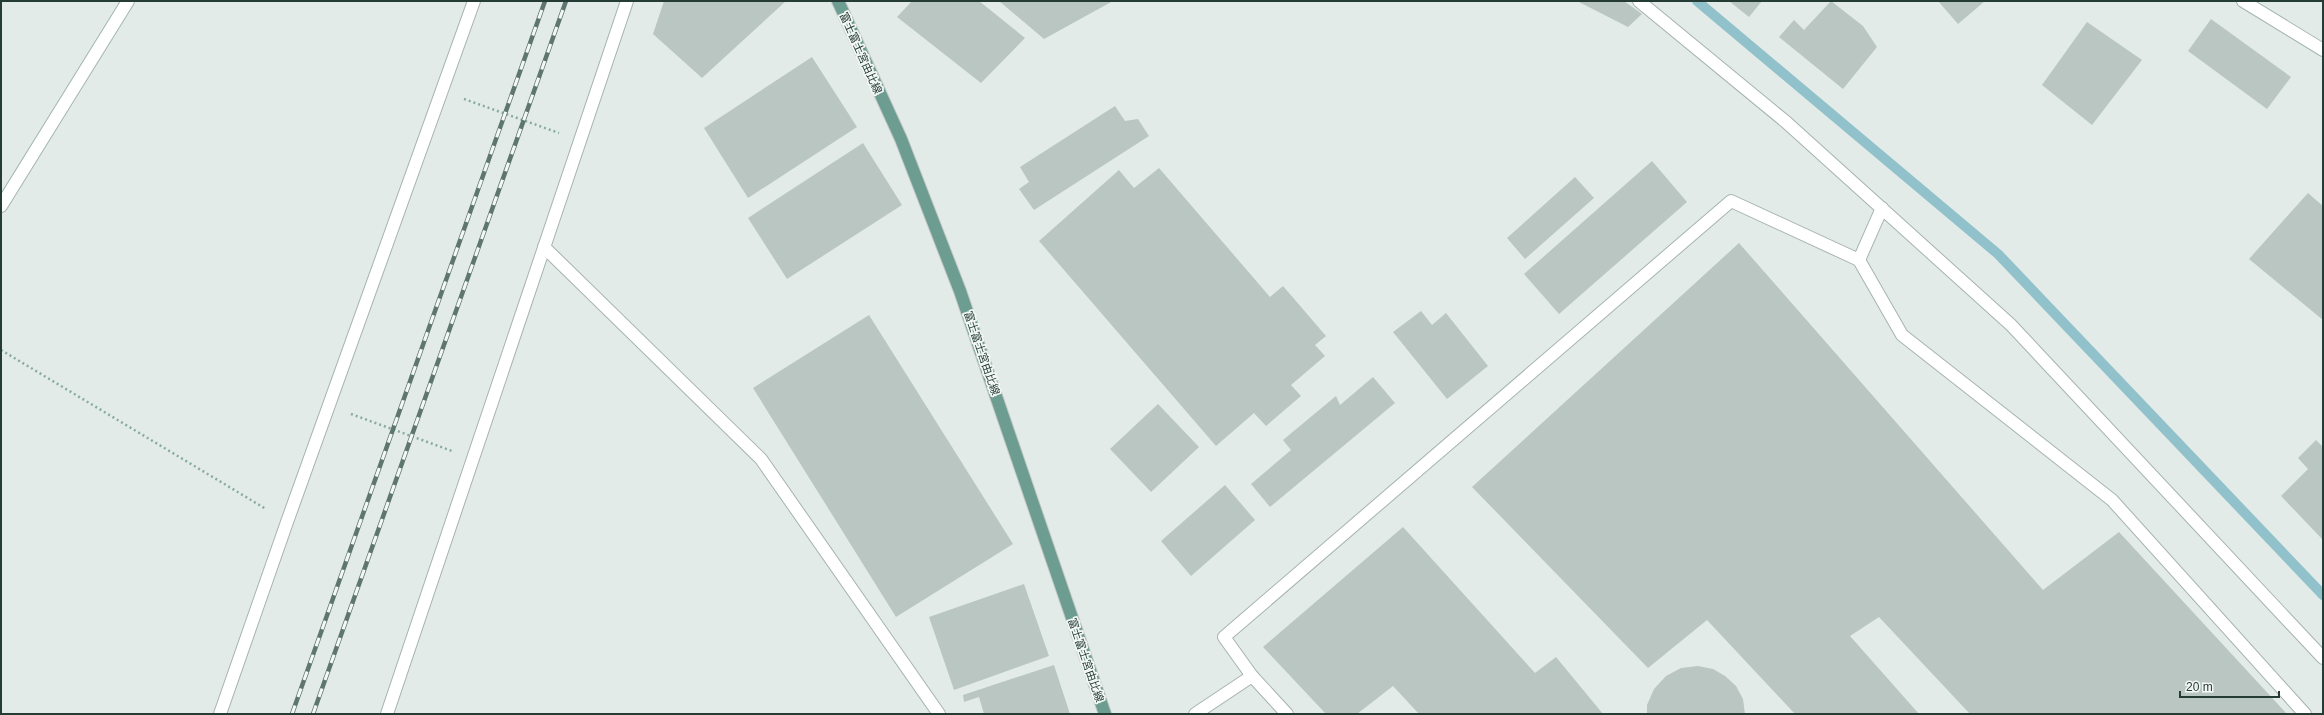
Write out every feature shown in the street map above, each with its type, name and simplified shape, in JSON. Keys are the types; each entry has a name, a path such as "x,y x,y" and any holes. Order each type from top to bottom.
{"main road":[{"name":"富士富士宮由比線","path":"838,1 901,139 960,291 1104,714"}],"street":[{"path":"1,206 128,1"},
{"path":"220,714 328,406 474,1"},
{"path":"387,714 627,1"},
{"path":"1639,1 1786,122 2011,325 2323,658"},
{"path":"2243,1 2323,50"},
{"path":"1287,714 1252,676 1224,636 1731,201 1859,260 1902,335 2112,500 2304,714"},
{"path":"1859,260 1882,208"},
{"path":"544,247 761,459 939,714"},
{"path":"1195,714 1252,676"}],"path":[{"path":"442,91 580,140"},
{"path":"1,350 287,522"},
{"path":"328,406 473,458"}],"building":[{"path":"664,1 786,1 702,78 653,34"},
{"path":"912,1 979,1 1025,38 981,83 897,17"},
{"path":"999,1 1113,1 1044,39"},
{"path":"1577,1 1624,1 1642,14 1628,27"},
{"path":"1729,1 1762,1 1749,17"},
{"path":"1831,1 1863,26 1877,47 1843,89 1779,37 1794,20 1804,30"},
{"path":"1938,1 1985,1 1958,24"},
{"path":"2211,19 2291,77 2267,109 2188,51"},
{"path":"2087,22 2142,60 2092,125 2042,85"},
{"path":"812,57 857,127 748,198 704,128"},
{"path":"1115,106 1125,121 1138,119 1149,136 1034,210 1019,189 1029,182 1020,167"},
{"path":"863,143 902,205 787,279 748,218"},
{"path":"1652,161 1687,202 1559,314 1524,274"},
{"path":"1159,168 1270,297 1283,286 1326,336 1315,345 1325,356 1291,385 1301,396 1266,426 1254,413 1216,446 1039,241 1119,170 1134,188"},
{"path":"1575,177 1594,198 1525,259 1507,238"},
{"path":"2308,193 2323,206 2323,320 2249,259"},
{"path":"1739,243 2043,590 2119,532 2287,714 1970,714 1879,617 1850,636 1919,714 1795,714 1707,620 1648,668 1472,487"},
{"path":"1421,311 1432,325 1446,313 1488,366 1447,399 1393,332"},
{"path":"869,315 1013,544 896,617 753,388"},
{"path":"1373,377 1395,403 1270,507 1251,484 1291,450 1283,440 1336,396 1340,405"},
{"path":"1158,404 1199,447 1151,492 1110,449"},
{"path":"2316,440 2323,447 2323,540 2281,496 2308,469 2298,458"},
{"path":"1225,485 1255,520 1191,576 1161,541"},
{"path":"1403,527 1535,673 1556,657 1603,714 1419,714 1393,686 1357,714 1326,714 1263,647"},
{"path":"1024,584 1049,656 954,690 929,617"},
{"path":"1054,665 1070,714 984,714 979,697 964,702 963,695"},
{"path":"1698,666 1713,669 1725,676 1736,686 1743,699 1745,714 1647,714 1647,705 1654,689 1666,676 1681,668"}],"waterway":[{"path":"1697,1 1998,254 2323,595"}],"railway":[{"path":"292,714 545,1"},
{"path":"313,714 566,1"}]}
